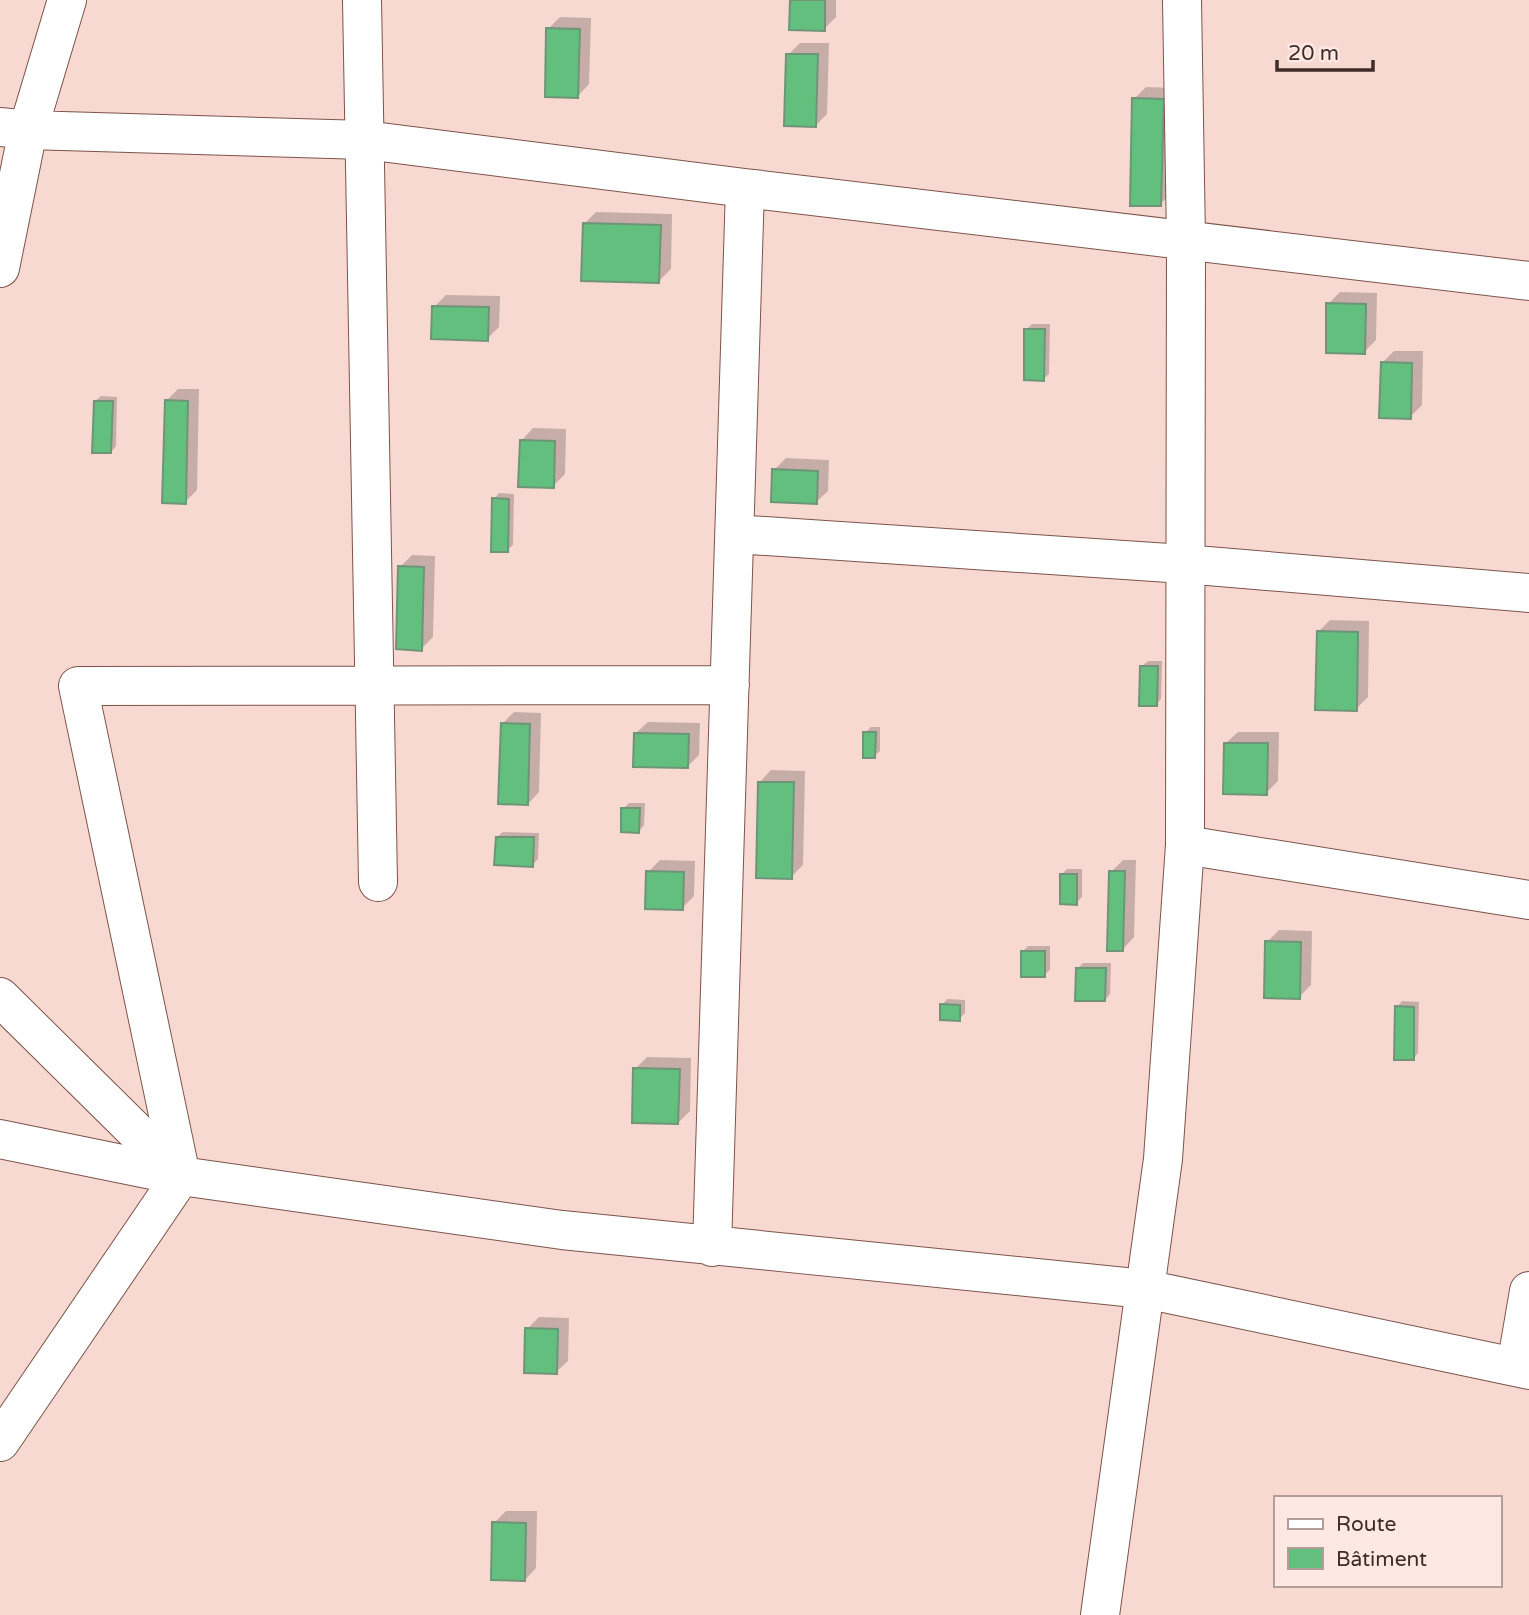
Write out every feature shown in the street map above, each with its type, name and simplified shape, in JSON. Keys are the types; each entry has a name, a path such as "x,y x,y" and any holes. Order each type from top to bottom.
{"street":[{"path":"0,268 14,128 67,0"},
{"path":"362,0 378,882"},
{"path":"1100,1615 1163,1158 1185,845 1186,240 1182,0"},
{"path":"14,128 365,140 1529,281"},
{"path":"712,1247 745,188"},
{"path":"735,534 1184,564 1529,593"},
{"path":"0,1442 181,1176 78,686 730,685"},
{"path":"1185,845 1529,900"},
{"path":"0,997 181,1176"},
{"path":"0,1139 181,1176 562,1230 1145,1289 1522,1368 1529,1291"}],"building":[{"path":"790,0 825,0 825,31 789,30"},
{"path":"546,28 580,29 578,98 545,97"},
{"path":"786,54 818,54 816,127 784,126"},
{"path":"1132,98 1164,99 1161,206 1130,206"},
{"path":"583,223 661,225 659,283 581,281"},
{"path":"1326,303 1366,304 1365,354 1326,353"},
{"path":"432,306 489,307 488,341 431,339"},
{"path":"1024,329 1045,329 1044,381 1024,380"},
{"path":"1381,362 1412,363 1411,419 1379,418"},
{"path":"165,400 188,401 186,504 162,503"},
{"path":"94,401 113,401 111,453 92,453"},
{"path":"520,440 555,441 554,488 518,487"},
{"path":"772,469 818,471 817,504 771,502"},
{"path":"492,498 509,499 508,552 491,552"},
{"path":"398,566 424,567 422,651 396,649"},
{"path":"1317,631 1358,632 1357,711 1315,710"},
{"path":"1140,666 1158,666 1157,706 1139,706"},
{"path":"501,723 530,724 528,805 498,804"},
{"path":"863,732 876,732 875,758 863,758"},
{"path":"634,733 689,734 688,768 633,767"},
{"path":"1224,743 1268,743 1267,795 1223,794"},
{"path":"758,782 794,782 792,879 756,878"},
{"path":"621,808 640,808 639,833 621,832"},
{"path":"496,837 534,837 533,867 494,865"},
{"path":"646,871 684,872 683,910 645,909"},
{"path":"1109,871 1125,871 1123,951 1107,951"},
{"path":"1060,874 1077,874 1077,905 1060,904"},
{"path":"1265,941 1301,942 1300,999 1264,998"},
{"path":"1021,951 1045,951 1045,977 1021,977"},
{"path":"1076,968 1106,968 1105,1001 1075,1001"},
{"path":"940,1004 960,1005 960,1021 940,1020"},
{"path":"1395,1006 1414,1007 1414,1060 1394,1060"},
{"path":"633,1068 680,1069 678,1124 632,1123"},
{"path":"525,1328 558,1329 557,1374 524,1373"},
{"path":"492,1522 526,1523 525,1581 491,1580"}]}
